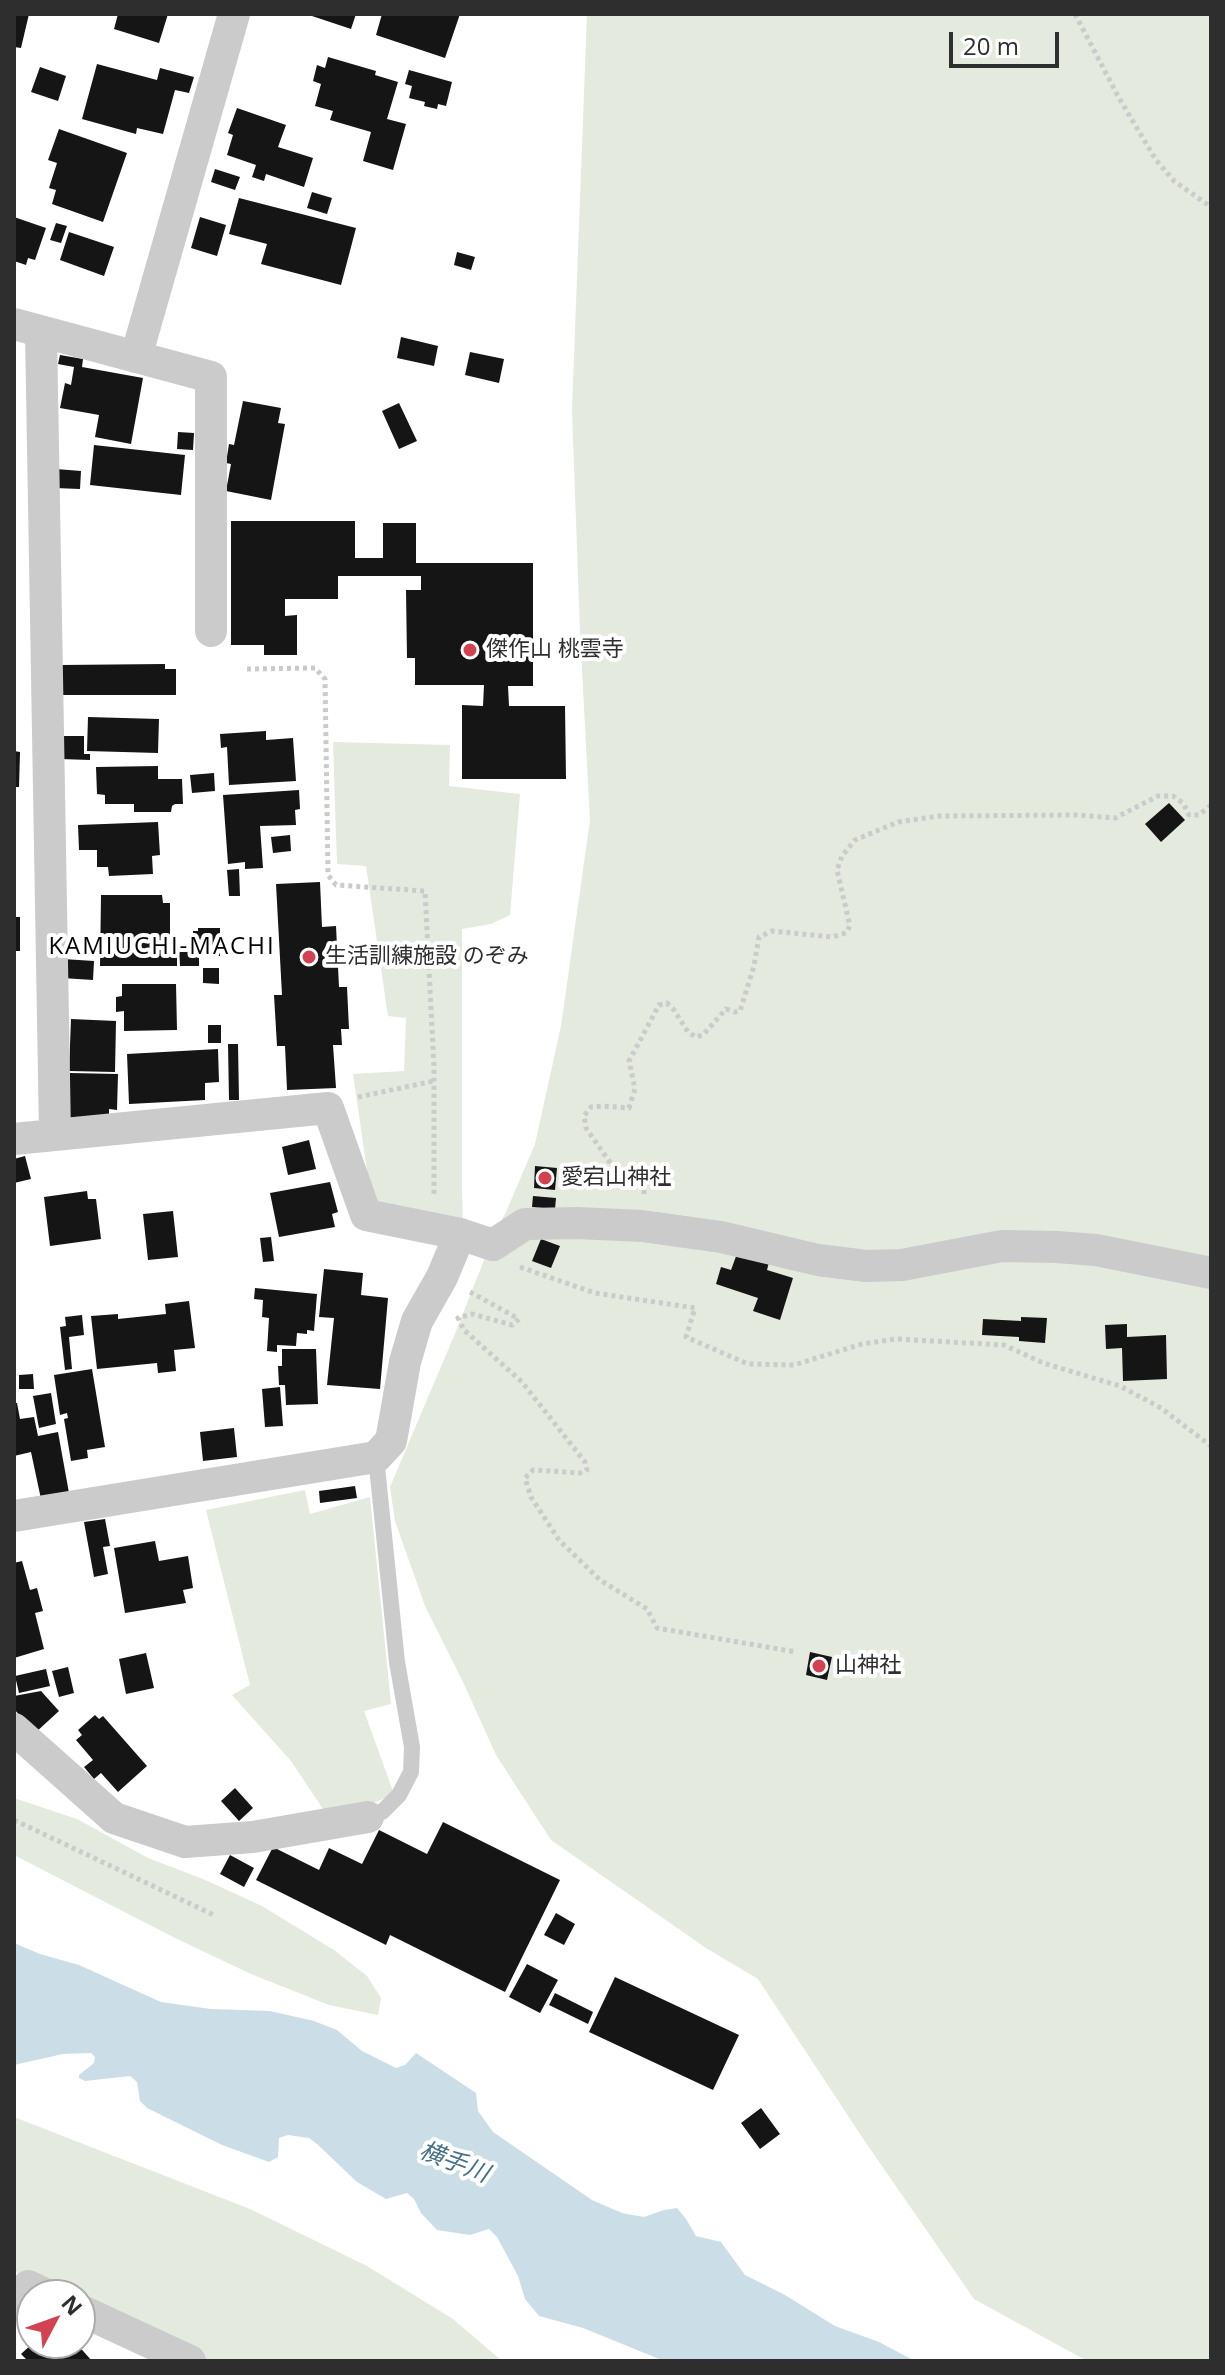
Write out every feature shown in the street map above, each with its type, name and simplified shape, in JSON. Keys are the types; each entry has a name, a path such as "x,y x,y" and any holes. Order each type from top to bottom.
{"street":[{"path":"136,357 234,14"},
{"path":"55,1134 28,328 211,377 211,631"},
{"path":"14,1139 328,1108 366,1215 447,1231 493,1245 525,1224 577,1223 642,1226 721,1237 818,1260 866,1266 902,1265 1002,1246 1057,1247 1096,1250 1211,1273"},
{"path":"14,1516 376,1457 391,1441 405,1362 417,1321 442,1277 447,1231"},
{"path":"14,1729 114,1818 185,1842 253,1837 368,1817"},
{"path":"96,2317 190,2361"}],"lane":[{"path":"368,1817 382,1812 399,1795 411,1772 412,1760 397,1662 376,1457"}],"path":[{"path":"1075,14 1156,160 1174,181 1211,207"},
{"path":"247,669 315,668 325,679 328,875 336,885 425,891 434,1081 447,1231"},
{"path":"639,1196 643,1195 644,1188 611,1164 586,1128 584,1116 591,1107 629,1108 635,1089 629,1061 659,1005 667,1003 688,1032 696,1037 703,1035 726,1009 740,1011 759,937 772,931 832,937 846,933 850,926 837,870 842,856 855,840 898,822 939,816 1077,815 1115,818 1158,796 1173,796 1183,803 1189,815 1199,815 1211,805"},
{"path":"328,1108 335,1102 434,1081"},
{"path":"493,1245 511,1264 595,1293 695,1308 686,1337 748,1364 794,1365 862,1344 896,1339 1004,1345 1043,1363 1120,1386 1161,1408 1211,1446"},
{"path":"442,1277 519,1319 512,1325 472,1314 458,1318 464,1330 522,1382 585,1462 587,1470 580,1473 533,1470 525,1478 531,1497 559,1540 600,1580 647,1609 657,1628 796,1652"},
{"path":"14,1820 216,1916"}],"shaded area":[{"path":"587,14 1211,14 1211,2361 1087,2361 974,2299 758,1979 706,1948 551,1840 496,1755 425,1606 395,1521 390,1487 535,1144 561,1026 590,820 572,409"},
{"path":"333,742 450,745 449,786 520,794 510,915 491,924 462,929 463,1221 372,1205 353,1074 404,1071 406,1018 388,1016 366,866 337,864"},
{"path":"305,1490 310,1514 370,1497 391,1704 364,1711 394,1794 362,1808 327,1815 291,1761 232,1695 250,1685 206,1510"},
{"path":"14,1798 77,1819 148,1858 262,1906 334,1950 367,1976 381,1998 378,2015 329,2005 251,1974 14,1855"},
{"path":"14,2117 250,2209 367,2266 453,2319 502,2361 190,2361 96,2305 96,2279 22,2279 14,2269"}],"water":[{"name":"横手川","path":"14,1943 79,1965 161,2002 211,2009 270,2011 314,2021 337,2030 362,2051 396,2068 405,2065 416,2053 476,2093 478,2111 493,2132 592,2200 622,2213 644,2217 677,2208 696,2236 721,2242 745,2275 835,2326 879,2342 915,2361 664,2361 583,2328 539,2316 525,2299 518,2276 497,2237 489,2229 470,2235 437,2230 407,2193 386,2199 357,2182 309,2138 288,2135 279,2138 278,2157 269,2162 222,2145 147,2108 140,2101 137,2082 130,2076 85,2081 79,2078 94,2063 95,2057 91,2053 63,2054 14,2065"}],"building":[{"path":"14,14 29,14 21,48 14,47"},
{"path":"118,14 168,14 159,43 114,29"},
{"path":"306,14 356,14 351,29"},
{"path":"382,14 460,14 445,58 376,35"},
{"path":"328,57 376,71 375,75 398,82 387,119 406,124 393,170 363,161 371,132 330,120 333,111 315,106 321,84 313,81 317,65 325,68"},
{"path":"97,64 157,80 160,68 194,77 189,93 175,90 163,134 137,128 136,134 82,119"},
{"path":"40,67 66,76 58,101 31,92"},
{"path":"409,70 452,82 446,106 438,104 437,109 409,98 412,86 405,84"},
{"path":"237,108 286,125 278,147 313,158 304,187 266,174 264,181 252,177 256,165 227,155 233,135 228,133"},
{"path":"59,129 127,153 103,222 52,204 56,190 49,188 57,163 48,160"},
{"path":"215,169 240,177 235,190 211,182"},
{"path":"312,192 332,198 327,214 307,208"},
{"path":"239,198 356,228 341,285 261,264 267,244 229,234"},
{"path":"14,217 46,228 35,260 28,258 26,265 14,261"},
{"path":"200,217 226,225 217,256 191,248"},
{"path":"56,223 67,226 61,243 50,240"},
{"path":"69,232 114,247 104,276 60,260"},
{"path":"457,252 475,257 471,270 454,265"},
{"path":"401,337 438,346 434,366 397,358"},
{"path":"470,352 504,359 499,383 465,375"},
{"path":"60,355 83,359 82,367 143,378 131,444 95,437 99,415 60,408 65,383 71,385 74,367 58,364"},
{"path":"243,401 281,408 278,423 285,424 271,500 226,491 231,464 226,463 229,444 234,445"},
{"path":"399,403 417,441 399,449 382,411"},
{"path":"178,432 194,433 193,450 177,449"},
{"path":"94,445 185,455 181,495 90,485"},
{"path":"56,469 81,471 80,489 55,488"},
{"name":"傑作山 桃雲寺","path":"231,521 355,521 355,558 383,558 383,523 416,523 416,563 533,563 533,686 508,686 509,706 565,706 566,779 462,779 462,705 483,706 484,685 415,685 415,658 407,658 406,590 421,590 421,576 338,576 338,599 285,599 285,616 297,615 297,655 264,655 264,645 231,645"},
{"path":"165,664 165,669 176,669 176,695 61,695 61,665"},
{"path":"88,717 159,719 158,753 87,751"},
{"path":"266,731 266,740 293,738 296,781 229,785 227,747 221,748 220,734"},
{"path":"61,736 84,736 84,754 90,754 90,760 60,759"},
{"path":"14,751 20,752 19,787 14,787"},
{"path":"158,766 158,779 182,779 183,804 172,806 171,812 134,812 134,804 105,804 105,795 97,794 96,767"},
{"path":"214,773 215,791 192,793 190,775"},
{"path":"299,790 300,809 295,810 296,825 260,826 263,868 245,869 245,862 228,864 223,795"},
{"path":"1169,803 1185,820 1161,842 1145,824"},
{"path":"158,822 160,855 152,856 153,874 109,876 108,867 97,867 97,850 79,850 78,825"},
{"path":"290,835 291,851 273,853 271,837"},
{"path":"239,869 240,896 229,896 227,870"},
{"name":"生活訓練施設 のぞみ","path":"320,882 322,927 336,926 339,987 347,987 349,1029 341,1029 342,1045 333,1045 336,1088 287,1090 285,1046 277,1046 274,995 282,995 276,884"},
{"path":"101,895 162,895 163,903 170,903 170,947 177,947 177,966 100,966"},
{"path":"14,917 20,917 20,951 14,951"},
{"path":"198,928 220,928 220,956 199,956 199,966 180,966 179,946 193,946 193,931 198,931"},
{"path":"63,959 94,961 93,980 62,978"},
{"path":"203,968 219,968 219,984 203,983"},
{"path":"122,984 176,984 177,1030 124,1031 124,1011 116,1012 116,997 122,996"},
{"path":"71,1019 116,1021 115,1072 69,1071"},
{"path":"208,1025 221,1025 221,1043 208,1043"},
{"path":"228,1044 238,1044 239,1100 229,1100"},
{"path":"218,1049 219,1082 205,1083 205,1100 129,1104 127,1054"},
{"path":"70,1073 118,1074 117,1110 109,1109 109,1119 70,1118"},
{"path":"309,1140 316,1169 288,1175 282,1147"},
{"path":"25,1156 31,1179 14,1183 14,1159"},
{"name":"愛宕山神社","path":"535,1166 557,1168 555,1190 534,1188"},
{"path":"330,1182 338,1212 332,1214 335,1227 279,1237 270,1193"},
{"path":"87,1191 88,1199 96,1199 101,1239 50,1246 44,1197"},
{"path":"533,1196 556,1198 555,1209 532,1207"},
{"path":"173,1211 178,1257 148,1260 143,1214"},
{"path":"271,1237 274,1261 263,1262 260,1238"},
{"path":"541,1239 560,1246 551,1268 532,1261"},
{"path":"738,1251 769,1262 767,1270 793,1278 780,1320 753,1311 758,1298 716,1284 721,1267 731,1270"},
{"path":"324,1269 363,1273 361,1295 388,1298 380,1389 327,1385 334,1318 319,1317"},
{"path":"255,1288 317,1294 314,1331 297,1333 296,1346 277,1345 277,1352 267,1351 269,1318 262,1317 263,1300 254,1299"},
{"path":"189,1301 195,1348 174,1350 176,1371 158,1373 157,1363 97,1369 91,1316 118,1314 118,1319 166,1314 165,1304"},
{"path":"82,1315 84,1335 69,1337 72,1369 65,1370 60,1327 66,1326 65,1317"},
{"path":"1021,1317 1047,1318 1045,1343 1019,1341 1019,1337 982,1335 983,1319 1021,1321"},
{"path":"1127,1324 1127,1337 1166,1335 1167,1379 1123,1381 1122,1348 1106,1349 1105,1325"},
{"path":"282,1349 316,1349 318,1404 286,1405 285,1385 279,1385 278,1366 282,1366"},
{"path":"92,1369 105,1447 87,1450 88,1458 71,1461 64,1419 68,1418 67,1413 60,1415 54,1375"},
{"path":"33,1374 34,1389 19,1389 19,1375"},
{"path":"280,1387 283,1426 265,1427 262,1389"},
{"path":"51,1393 56,1424 39,1428 33,1396"},
{"path":"14,1403 17,1403 20,1419 34,1417 38,1436 58,1432 69,1493 41,1499 31,1452 14,1456"},
{"path":"234,1428 237,1457 203,1461 200,1432"},
{"path":"355,1486 357,1498 320,1503 319,1491"},
{"path":"105,1519 110,1546 103,1547 108,1574 94,1577 84,1522"},
{"path":"155,1541 159,1561 188,1556 193,1588 183,1590 186,1603 125,1613 114,1548"},
{"path":"22,1561 30,1590 37,1588 43,1611 35,1613 44,1649 14,1658 14,1563"},
{"name":"山神社","path":"810,1652 832,1657 827,1680 806,1675"},
{"path":"146,1653 154,1688 126,1694 119,1659"},
{"path":"68,1667 74,1693 59,1697 52,1671"},
{"path":"46,1669 50,1686 19,1693 15,1676"},
{"path":"41,1691 59,1711 35,1733 14,1709 14,1696"},
{"path":"95,1715 99,1719 103,1716 147,1766 118,1792 101,1773 94,1779 84,1767 93,1760 76,1740 82,1735 78,1730"},
{"path":"235,1788 253,1808 239,1821 221,1801"},
{"path":"443,1822 560,1880 505,1992 390,1935 386,1945 256,1880 273,1847 319,1870 329,1848 362,1864 379,1830 427,1854"},
{"path":"230,1855 254,1868 244,1887 220,1874"},
{"path":"556,1913 575,1924 564,1945 544,1935"},
{"path":"527,1964 558,1980 540,2013 509,1997"},
{"path":"615,1977 739,2035 713,2090 589,2032"},
{"path":"555,1993 593,2012 588,2024 549,2005"},
{"path":"761,2108 780,2134 760,2149 741,2123"},
{"path":"26,2359 92,2361 28,2361"}],"place":[{"name":"傑作山 桃雲寺","path":"470,650"},
{"name":"生活訓練施設 のぞみ","path":"309,957"},
{"name":"愛宕山神社","path":"545,1178"},
{"name":"山神社","path":"819,1666"}],"district":[{"name":"KAMIUCHI-MACHI","path":"162,947"}]}
